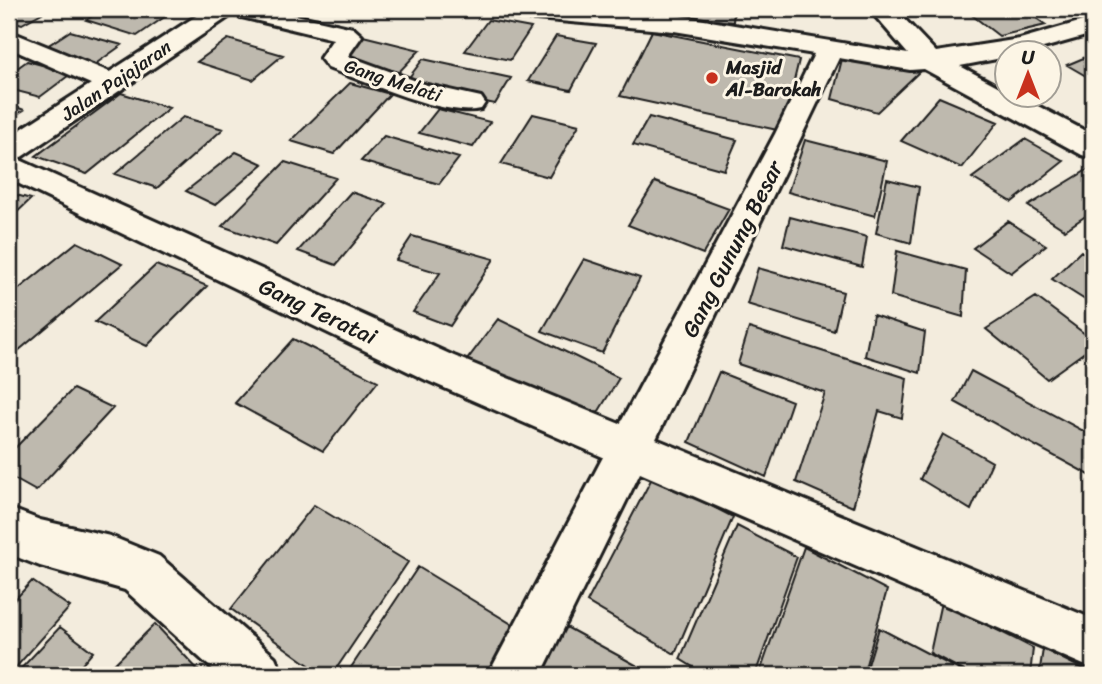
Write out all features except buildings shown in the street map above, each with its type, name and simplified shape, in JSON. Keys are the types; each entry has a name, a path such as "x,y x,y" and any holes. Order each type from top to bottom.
{"street":[{"name":"Jalan Pajajaran","path":"9,151 224,9"},
{"name":"Gang Melati","path":"238,9 347,35 349,37 333,58 338,62 420,92 471,103"},
{"path":"502,9 674,16 900,61 930,61 1023,46 1093,26"},
{"path":"881,9 930,61 1093,148"},
{"path":"9,39 112,83"},
{"name":"Gang Gunung Besar","path":"514,675 790,134 831,47"},
{"name":"Gang Teratai","path":"9,166 440,368 1093,644"},
{"path":"9,531 110,560 142,573 257,675"}],"place":[{"name":"Masjid Al-Barokah","path":"712,78"}]}
